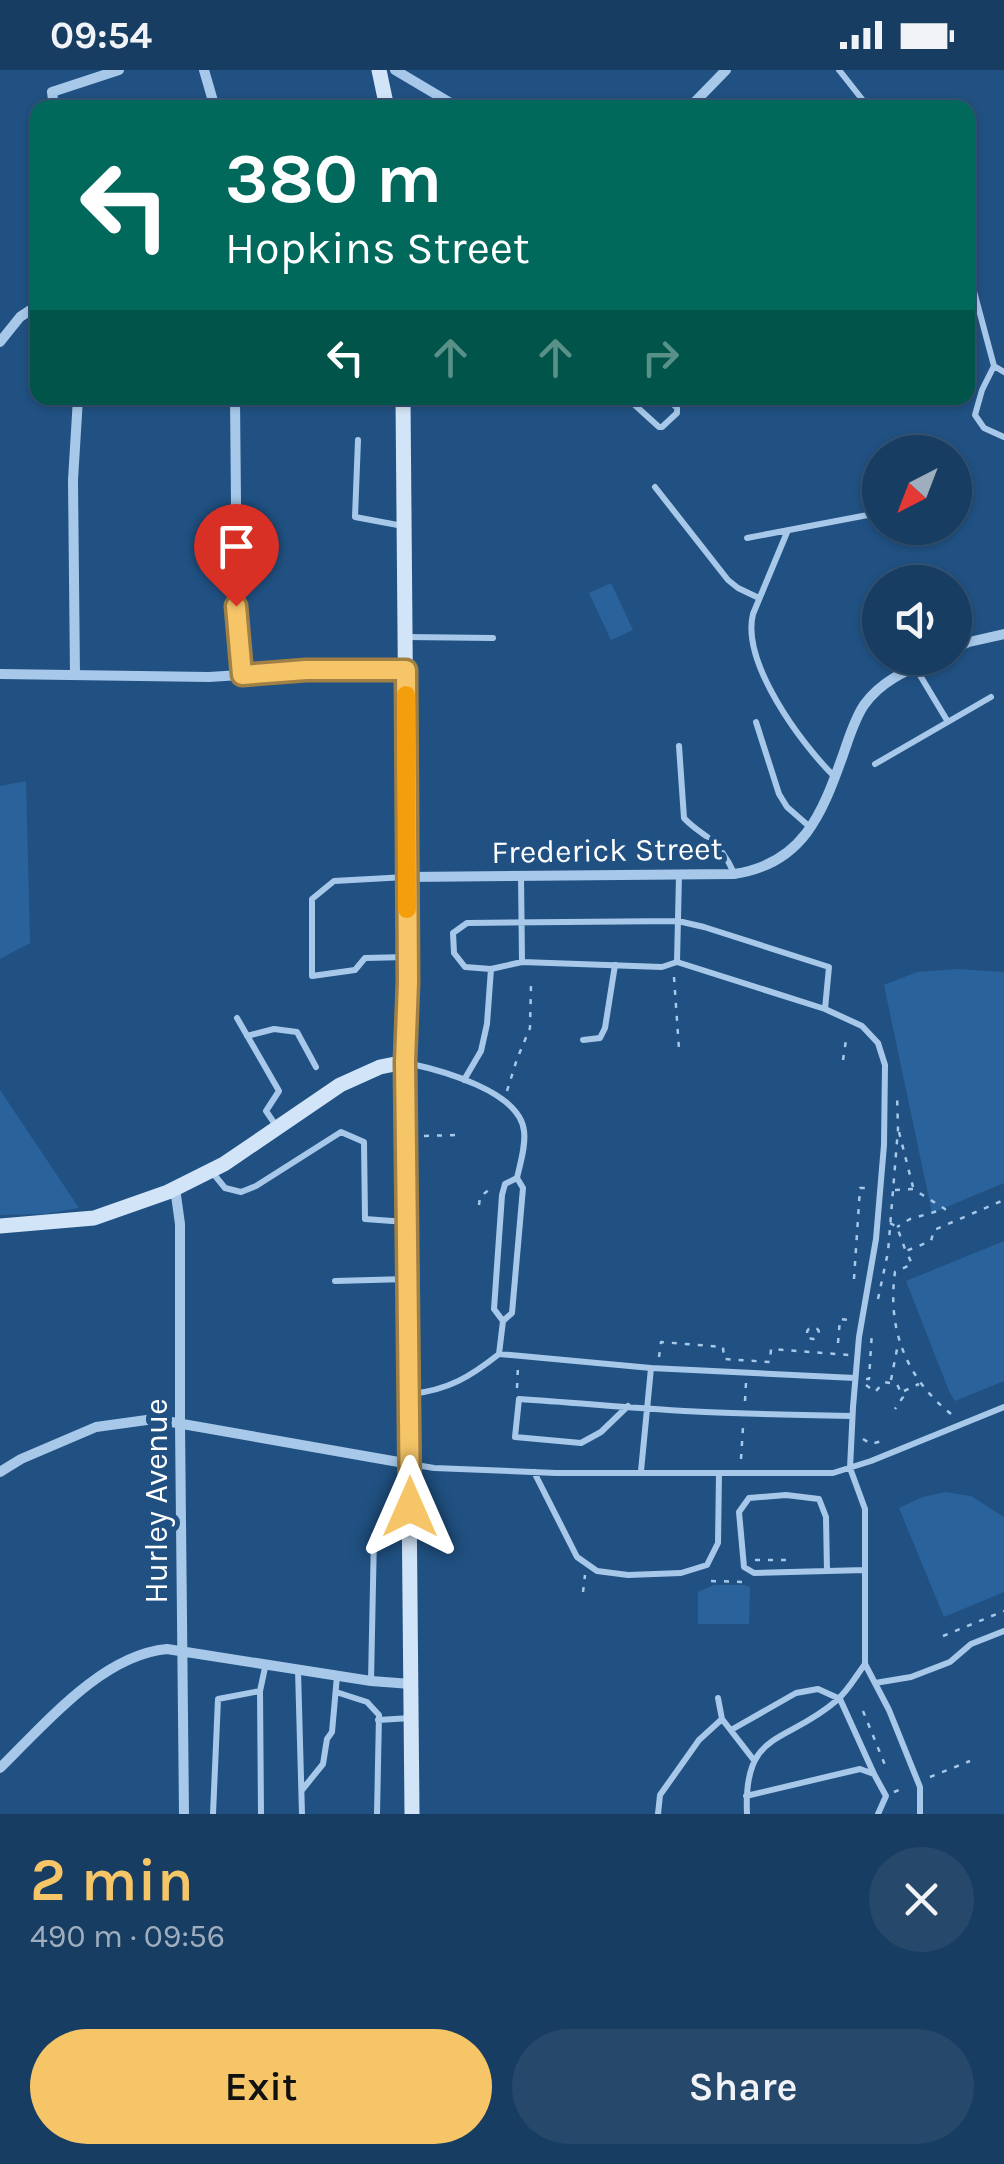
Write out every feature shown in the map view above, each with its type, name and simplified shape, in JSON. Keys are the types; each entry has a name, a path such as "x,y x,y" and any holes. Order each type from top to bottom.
{"main road":[{"path":"379,70 385,100"},
{"path":"404,405 412,1814"},
{"path":"0,1226 94,1218 175,1188 211,1170 340,1085 380,1067 405,1062"}],"street":[{"path":"53,100 52,92 119,70"},
{"path":"204,70 213,100"},
{"path":"395,70 446,100"},
{"path":"697,100 726,70"},
{"path":"0,342 30,310"},
{"path":"75,675 73,480 78,405"},
{"path":"235,405 236,606 242,675"},
{"path":"972,642 1004,634"},
{"path":"0,674 209,678 306,670 406,670"},
{"name":"Frederick Street","path":"407,877 752,871 776,860 811,828 827,801 857,716 888,681 900,675"},
{"name":"Hurley Avenue","path":"175,1188 180,1224 184,1814"},
{"path":"0,1472 96,1427 154,1418 410,1464"},
{"path":"0,1768 65,1704 112,1668 156,1650 411,1684"}],"lane":[{"path":"839,70 863,100"},
{"path":"975,295 994,366 976,415 984,428 1004,437"},
{"path":"994,366 1004,372"},
{"path":"635,405 658,427 677,414 674,405"},
{"path":"358,440 355,517 404,526"},
{"path":"654,487 728,580 759,598"},
{"path":"747,538 862,516"},
{"path":"788,530 759,598 751,624 751,642 795,731 835,777"},
{"path":"406,637 493,638"},
{"path":"920,675 948,722"},
{"path":"876,764 991,697"},
{"path":"756,722 779,794 787,807 811,828"},
{"path":"679,746 684,818 722,852 734,874"},
{"path":"677,962 679,875"},
{"path":"521,876 522,962"},
{"path":"407,877 334,881 312,899 312,976 354,970 365,958 408,957"},
{"path":"825,1008 829,967 678,921 467,923 453,933 454,953 465,966 491,969 522,962 662,967 677,962 825,1008 862,1026 878,1043 885,1065 884,1145 876,1239 857,1356 850,1468 864,1509 865,1664 889,1710 920,1787 920,1814"},
{"path":"583,1040 600,1038 616,965"},
{"path":"464,1080 481,1051 488,1024 491,969"},
{"path":"237,1018 278,1091 266,1111 278,1128"},
{"path":"247,1036 274,1029 296,1032 316,1066"},
{"path":"405,1062 445,1071 508,1103 520,1117 525,1134 517,1178 523,1188 514,1297 512,1313 503,1321 499,1354 440,1391 410,1394"},
{"path":"211,1170 224,1188 241,1192 341,1132 364,1142 365,1219 408,1222"},
{"path":"503,1321 494,1309 502,1195 505,1184 517,1178"},
{"path":"335,1280 408,1279"},
{"path":"499,1354 655,1368 855,1378"},
{"path":"642,1471 655,1368"},
{"path":"628,1406 602,1432 581,1443 516,1437 520,1399 628,1406 704,1412 852,1416"},
{"path":"410,1464 534,1472 833,1473 1004,1407"},
{"path":"534,1472 578,1557 597,1571 628,1575 681,1573 707,1565 718,1543 720,1473"},
{"path":"827,1571 826,1517 818,1499 786,1495 749,1498 739,1512 744,1567 754,1574 865,1570"},
{"path":"371,1681 374,1536 410,1534"},
{"path":"875,1682 911,1678 950,1662 971,1644 1004,1631"},
{"path":"261,1814 260,1691 266,1664"},
{"path":"746,1814 745,1786 754,1760 773,1738 810,1721 840,1699 865,1664"},
{"path":"298,1668 302,1814"},
{"path":"301,1791 323,1764 332,1732 337,1676"},
{"path":"730,1730 796,1693 818,1690 840,1699 886,1796 878,1814"},
{"path":"213,1814 218,1699 260,1691"},
{"path":"336,1692 367,1702 378,1715 377,1814"},
{"path":"718,1698 722,1719 754,1760"},
{"path":"378,1720 411,1718"},
{"path":"658,1814 660,1795 699,1740 722,1719"},
{"path":"746,1796 860,1769 874,1774"}],"path":[{"path":"674,975 679,1049"},
{"path":"506,1092 530,1028 531,986"},
{"path":"843,1060 846,1040"},
{"path":"898,1129 913,1188"},
{"path":"424,1136 458,1135"},
{"path":"854,1279 860,1188 868,1188"},
{"path":"893,1190 913,1188 946,1209 897,1226"},
{"path":"478,1205 480,1197 490,1190"},
{"path":"906,1251 931,1241 934,1230 1004,1200"},
{"path":"890,1222 897,1226 912,1264 895,1272 892,1294 899,1342 920,1384 951,1414"},
{"path":"838,1343 840,1319 850,1320"},
{"path":"655,1368 660,1342 724,1348 724,1359 770,1362 771,1349 857,1356"},
{"path":"891,1382 899,1342"},
{"path":"701,1369 704,1346"},
{"path":"518,1363 516,1387 520,1399"},
{"path":"745,1401 746,1382"},
{"path":"864,1383 875,1392 880,1384 897,1384 902,1402 895,1409"},
{"path":"902,1392 920,1384"},
{"path":"742,1459 743,1426"},
{"path":"753,1560 787,1560"},
{"path":"583,1592 584,1575"},
{"path":"711,1581 748,1582"},
{"path":"943,1636 1004,1611"},
{"path":"930,1777 970,1760"},
{"path":"892,1793 906,1787"}],"shaded area":[{"path":"611,583 633,630 611,640 589,593"},
{"path":"26,781 30,943 0,959 0,786"},
{"path":"917,972 1004,972 1004,1183 932,1213 884,985"},
{"path":"0,1090 79,1208 0,1215"},
{"path":"1004,1241 1004,1381 955,1401 906,1281"},
{"path":"945,1492 971,1496 1004,1517 1004,1592 944,1617 899,1508"},
{"path":"714,1585 750,1587 749,1624 698,1624 698,1592"}],"slow traffic":[{"path":"406,695 407,909"}],"route":[{"path":"236,606 242,675 306,670 406,670 410,1507"}]}
